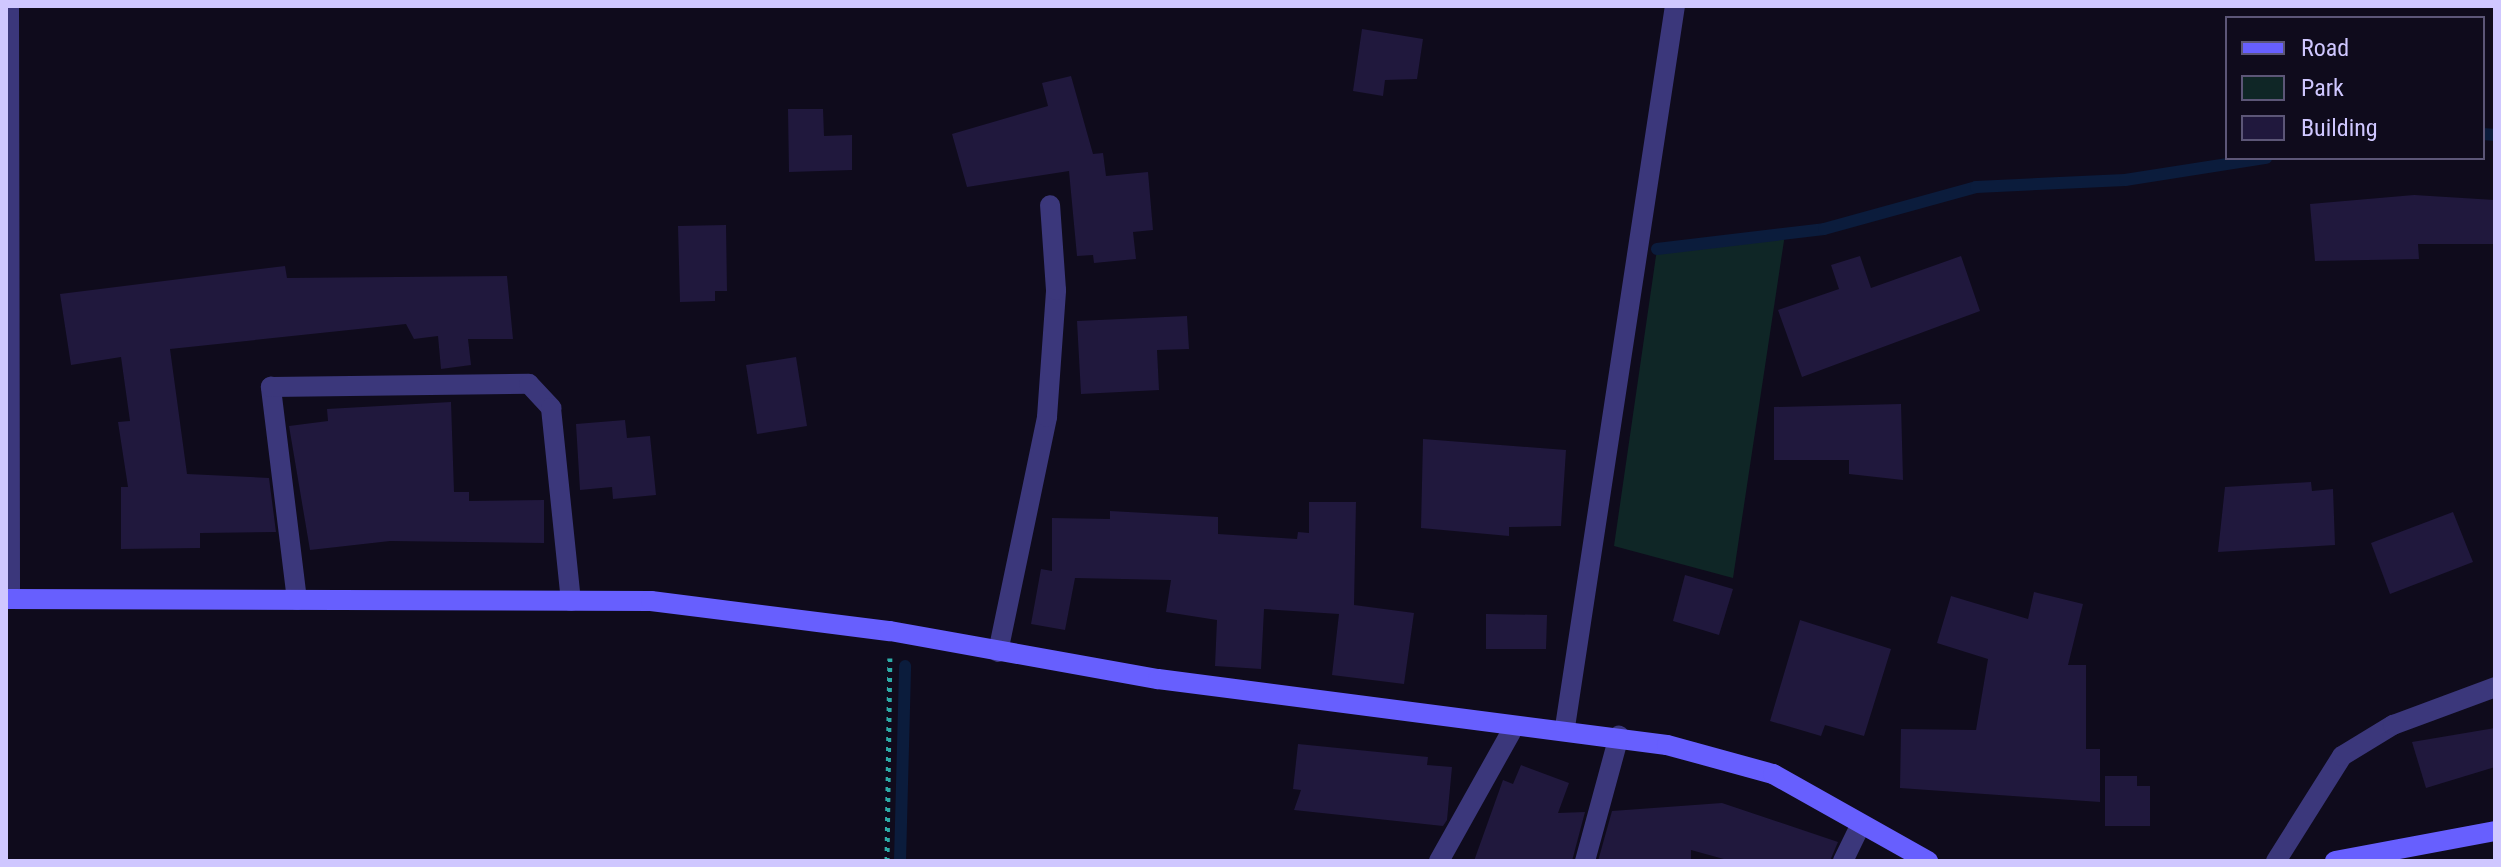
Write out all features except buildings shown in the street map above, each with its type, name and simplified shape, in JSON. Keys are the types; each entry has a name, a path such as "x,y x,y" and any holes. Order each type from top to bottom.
{"street":[{"path":"9,6 8,599 651,601 890,631 998,652 1514,727 1565,727 1619,736 1773,774 1860,826 1928,861"},
{"path":"1565,727 1675,6"},
{"path":"998,652 1047,417 1056,290 1050,205"},
{"path":"297,600 271,387 529,384 551,408 571,601"},
{"path":"2276,861 2342,756 2393,725 2495,687"},
{"path":"1439,861 1514,727"},
{"path":"1585,861 1619,736"},
{"path":"1843,861 1860,826"},
{"path":"2335,861 2495,831"}],"path":[{"path":"887,861 890,631"}],"green space":[{"path":"1785,234 1733,578 1614,546 1657,249"}],"waterway":[{"path":"2485,134 2495,135"},
{"path":"1657,249 1824,229 1976,187 2125,180 2253,160"},
{"path":"900,861 905,666"}]}
